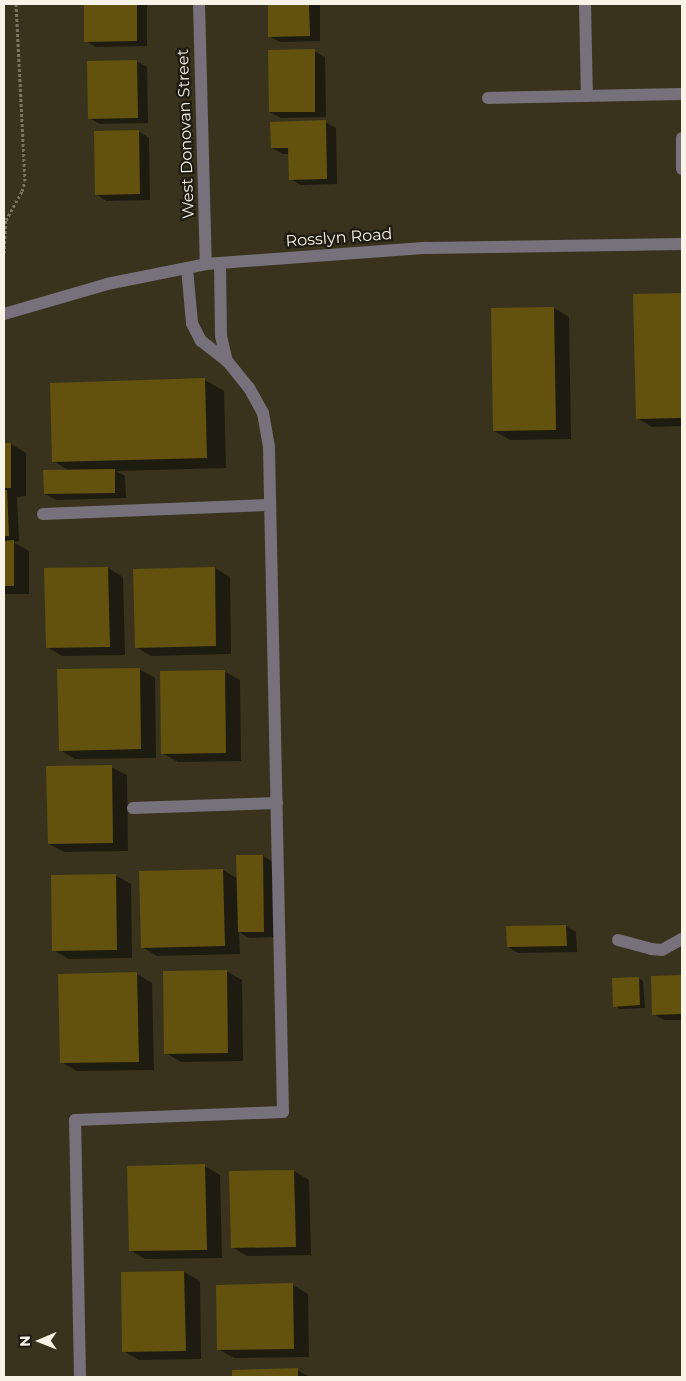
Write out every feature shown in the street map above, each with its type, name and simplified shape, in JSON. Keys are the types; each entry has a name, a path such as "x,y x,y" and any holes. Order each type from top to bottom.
{"street":[{"name":"West Donovan Street","path":"199,4 206,264"},
{"path":"585,4 587,96"},
{"path":"488,98 682,94"},
{"path":"682,138 682,169"},
{"name":"Rosslyn Road","path":"4,314 107,284 206,264 426,248 682,244"},
{"path":"220,263 222,336 227,361"},
{"path":"80,1377 75,1120 283,1112 269,447 263,413 249,388 227,361 201,341 192,323 187,268"},
{"path":"43,514 270,505"},
{"path":"133,808 277,803"},
{"path":"618,940 651,950 662,950 682,939"}],"path":[{"path":"4,253 6,220 22,192 25,181 16,4"}],"building":[{"path":"84,4 137,4 137,41 84,42"},
{"path":"268,4 309,4 310,36 268,37"},
{"path":"315,49 315,112 269,112 268,50"},
{"path":"137,60 138,118 88,119 87,61"},
{"path":"326,120 327,179 289,180 288,148 271,148 270,122"},
{"path":"139,130 140,194 95,195 94,131"},
{"path":"682,293 682,418 636,419 633,294"},
{"path":"554,307 556,430 493,431 491,308"},
{"path":"205,378 207,458 52,462 50,383"},
{"path":"4,443 11,443 11,488 4,488"},
{"path":"115,469 115,493 44,494 43,470"},
{"path":"4,490 7,490 9,536 4,536"},
{"path":"14,540 14,586 4,586 4,541"},
{"path":"108,567 110,647 46,648 44,568"},
{"path":"215,567 216,646 135,648 133,569"},
{"path":"140,668 141,749 59,751 57,669"},
{"path":"225,670 226,753 161,754 160,671"},
{"path":"112,765 113,843 48,844 46,766"},
{"path":"236,855 263,855 264,932 238,932"},
{"path":"223,869 225,946 141,948 139,871"},
{"path":"116,874 117,950 52,951 51,875"},
{"path":"566,925 567,946 507,947 506,926"},
{"path":"227,970 228,1053 164,1054 163,971"},
{"path":"137,972 139,1062 60,1063 58,974"},
{"path":"682,975 682,1014 652,1015 651,976"},
{"path":"639,977 640,1005 613,1007 612,978"},
{"path":"205,1164 207,1250 129,1251 127,1166"},
{"path":"294,1170 296,1247 231,1248 229,1171"},
{"path":"184,1271 186,1351 122,1352 121,1272"},
{"path":"293,1283 294,1349 217,1350 216,1285"},
{"path":"298,1368 298,1377 232,1377 232,1370"}]}
